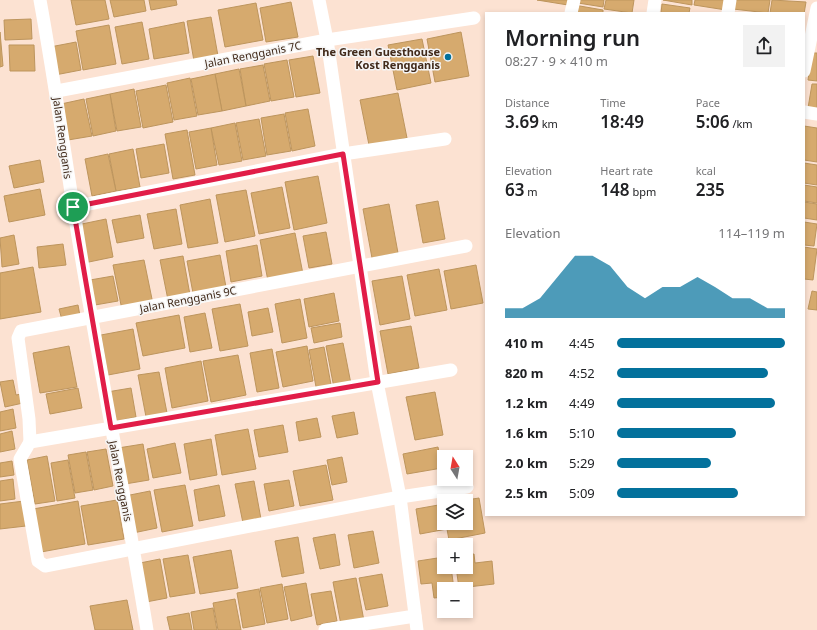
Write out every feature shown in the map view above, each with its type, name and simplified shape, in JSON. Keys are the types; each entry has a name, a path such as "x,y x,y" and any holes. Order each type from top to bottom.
{"street":[{"name":"Jalan Rengganis","path":"40,0 57,91 73,207 111,428 134,548 147,630"},
{"path":"319,0 327,40 378,382 400,497 418,630"},
{"path":"571,12 574,0"},
{"path":"653,12 655,0"},
{"path":"728,12 730,0"},
{"path":"805,66 817,8"},
{"name":"Jalan Rengganis 7C","path":"57,91 327,40 474,18"},
{"path":"805,112 817,114"},
{"path":"73,207 343,154 445,139"},
{"name":"Jalan Rengganis 9C","path":"30,442 29,419 18,338 19,334 26,329 92,318 466,246"},
{"path":"452,370 30,442 20,459 38,561 45,566 400,497 467,487"},
{"path":"325,630 415,616"}],"building":[{"path":"71,0 105,0 109,19 76,25"},
{"path":"110,0 144,0 146,11 114,17"},
{"path":"149,0 176,0 177,5 151,10"},
{"path":"537,0 569,0 568,5"},
{"path":"578,0 604,0 603,7 578,3"},
{"path":"606,0 634,0 632,12 604,9"},
{"path":"663,0 692,0 692,5"},
{"path":"695,0 728,0 726,10 694,5"},
{"path":"735,0 770,0 768,12 733,9"},
{"path":"772,0 806,2 804,12 770,12"},
{"path":"291,2 298,37 266,42 260,8"},
{"path":"256,3 263,40 225,47 218,10"},
{"path":"662,4 690,8 689,12 661,12"},
{"path":"574,5 603,10 603,12 573,12"},
{"path":"211,17 218,56 194,61 187,21"},
{"path":"31,19 32,39 5,40 4,20"},
{"path":"142,22 149,59 122,64 115,27"},
{"path":"184,22 189,53 154,59 149,29"},
{"path":"109,25 116,64 83,70 76,31"},
{"path":"0,32 3,66 0,67"},
{"name":"The Green Guesthouse Kost Rengganis","path":"461,32 469,76 435,82 427,39"},
{"path":"422,39 431,83 397,90 388,45"},
{"path":"76,42 81,70 55,75 50,47"},
{"path":"9,45 34,45 35,71 10,71"},
{"path":"812,53 817,53 817,81 808,80"},
{"path":"313,56 320,93 296,97 289,60"},
{"path":"287,60 294,97 271,101 264,64"},
{"path":"263,65 270,101 246,106 240,69"},
{"path":"239,69 246,106 222,111 215,74"},
{"path":"215,74 222,111 198,115 191,79"},
{"path":"190,78 197,116 174,120 167,83"},
{"path":"812,84 817,84 817,109 808,108"},
{"path":"166,85 173,122 143,128 136,91"},
{"path":"134,89 141,127 117,131 110,94"},
{"path":"398,93 407,138 369,145 360,100"},
{"path":"110,94 116,131 93,136 86,99"},
{"path":"84,99 92,136 68,140 61,104"},
{"path":"308,109 315,146 292,151 285,113"},
{"path":"284,114 291,151 267,155 261,118"},
{"path":"259,119 266,156 243,160 236,123"},
{"path":"235,123 242,161 219,165 211,128"},
{"path":"805,126 817,128 817,162 805,160"},
{"path":"211,128 217,165 196,169 189,132"},
{"path":"187,130 195,175 173,179 165,134"},
{"path":"164,144 169,173 141,178 136,149"},
{"path":"133,149 140,187 116,191 109,154"},
{"path":"108,154 116,191 92,196 85,159"},
{"path":"40,160 44,182 14,188 9,166"},
{"path":"805,163 817,165 817,185 805,183"},
{"path":"318,176 327,223 294,230 285,182"},
{"path":"805,185 817,187 817,203 805,201"},
{"path":"282,187 290,228 259,234 251,193"},
{"path":"40,189 45,215 9,222 4,196"},
{"path":"246,190 255,236 225,242 216,195"},
{"path":"210,199 218,243 188,248 180,205"},
{"path":"438,201 445,239 423,243 416,205"},
{"path":"805,202 817,204 817,220 805,218"},
{"path":"389,204 398,253 372,258 363,209"},
{"path":"176,209 182,244 154,249 147,214"},
{"path":"140,215 144,238 117,243 112,220"},
{"path":"106,219 113,257 84,263 77,225"},
{"path":"805,222 817,224 814,246 805,245"},
{"path":"326,232 332,264 309,268 303,236"},
{"path":"295,233 303,274 268,281 260,240"},
{"path":"14,235 19,264 2,267 0,238"},
{"path":"63,244 66,265 39,268 37,247"},
{"path":"257,245 262,276 231,282 226,251"},
{"path":"805,247 817,249 813,280 805,279"},
{"path":"220,255 226,287 193,293 187,261"},
{"path":"183,256 190,295 168,300 160,260"},
{"path":"144,260 153,304 122,310 113,265"},
{"path":"476,265 483,303 451,309 444,271"},
{"path":"33,267 41,312 0,319 0,273"},
{"path":"439,269 447,310 415,316 407,275"},
{"path":"113,276 118,301 95,305 90,280"},
{"path":"402,276 410,319 380,325 372,281"},
{"path":"812,291 817,292 817,310 808,309"},
{"path":"334,293 339,321 309,327 304,299"},
{"path":"300,299 307,338 282,343 275,304"},
{"path":"240,304 248,346 220,351 212,309"},
{"path":"78,305 80,316 62,320 59,309"},
{"path":"268,308 273,332 252,336 248,312"},
{"path":"205,313 212,348 190,352 184,317"},
{"path":"179,315 185,348 143,356 136,323"},
{"path":"340,323 342,337 314,343 311,328"},
{"path":"411,326 419,368 388,374 380,331"},
{"path":"133,329 140,369 108,375 101,335"},
{"path":"343,343 351,384 334,388 326,346"},
{"path":"69,346 77,387 40,393 33,353"},
{"path":"307,346 313,381 283,387 276,352"},
{"path":"324,347 332,390 317,392 309,350"},
{"path":"272,349 279,388 257,392 250,353"},
{"path":"238,355 246,395 211,402 203,361"},
{"path":"201,361 208,401 172,408 165,368"},
{"path":"159,372 168,418 147,422 138,375"},
{"path":"13,380 16,395 21,394 23,403 5,407 0,382"},
{"path":"78,388 82,408 50,414 46,394"},
{"path":"131,388 136,417 112,422 107,392"},
{"path":"435,392 443,435 415,440 406,397"},
{"path":"13,409 16,428 0,431 0,412"},
{"path":"354,412 358,434 337,438 332,416"},
{"path":"317,418 321,437 299,441 296,422"},
{"path":"283,425 288,452 259,457 254,430"},
{"path":"248,429 256,469 222,475 215,435"},
{"path":"12,431 15,449 0,452 0,434"},
{"path":"211,439 217,475 190,480 184,444"},
{"path":"175,443 181,473 153,478 147,449"},
{"path":"143,444 149,480 125,484 118,448"},
{"path":"438,447 437,469 407,474 403,454"},
{"path":"106,449 113,486 94,490 87,452"},
{"path":"86,452 93,490 75,493 68,455"},
{"path":"47,456 55,501 35,504 27,460"},
{"path":"342,457 347,482 332,485 327,460"},
{"path":"68,460 75,498 57,501 51,463"},
{"path":"12,461 14,475 0,477 0,463"},
{"path":"326,465 333,500 300,506 293,471"},
{"path":"13,479 15,499 0,501 0,481"},
{"path":"289,480 294,506 269,511 264,484"},
{"path":"254,481 261,519 243,523 235,484"},
{"path":"185,485 193,526 162,532 154,490"},
{"path":"219,485 225,516 199,521 194,490"},
{"path":"150,491 157,528 133,533 125,496"},
{"path":"479,498 485,533 459,538 449,538 447,530 473,530 473,499"},
{"path":"117,500 124,539 88,545 81,506"},
{"path":"24,501 26,526 0,529 0,504"},
{"path":"78,501 85,544 41,552 33,509"},
{"path":"437,505 437,530 442,530 420,534 416,509"},
{"path":"373,531 379,563 354,568 348,535"},
{"path":"335,534 340,565 320,569 313,538"},
{"path":"298,537 304,573 282,577 275,541"},
{"path":"231,550 238,588 200,594 193,557"},
{"path":"473,554 475,563 492,561 494,584 473,586 473,582 458,582 457,574 473,574"},
{"path":"188,555 195,593 170,597 163,559"},
{"path":"437,558 437,574 452,574 453,582 437,582 437,598 434,598 432,583 421,584 418,561"},
{"path":"160,559 167,598 146,602 140,563"},
{"path":"382,574 388,606 366,610 359,578"},
{"path":"356,578 364,621 341,625 333,582"},
{"path":"306,583 312,616 291,621 284,587"},
{"path":"282,584 288,619 267,623 260,588"},
{"path":"259,589 265,624 243,628 237,593"},
{"path":"331,591 337,621 317,625 311,594"},
{"path":"235,599 241,630 218,630 213,603"},
{"path":"127,600 133,630 95,630 90,606"},
{"path":"213,608 217,630 194,630 191,612"},
{"path":"189,613 192,630 170,630 167,617"}],"place":[{"name":"The Green Guesthouse Kost Rengganis","path":"448,57"}],"route":[{"path":"343,154 378,382 111,428 73,207 343,154"}]}
